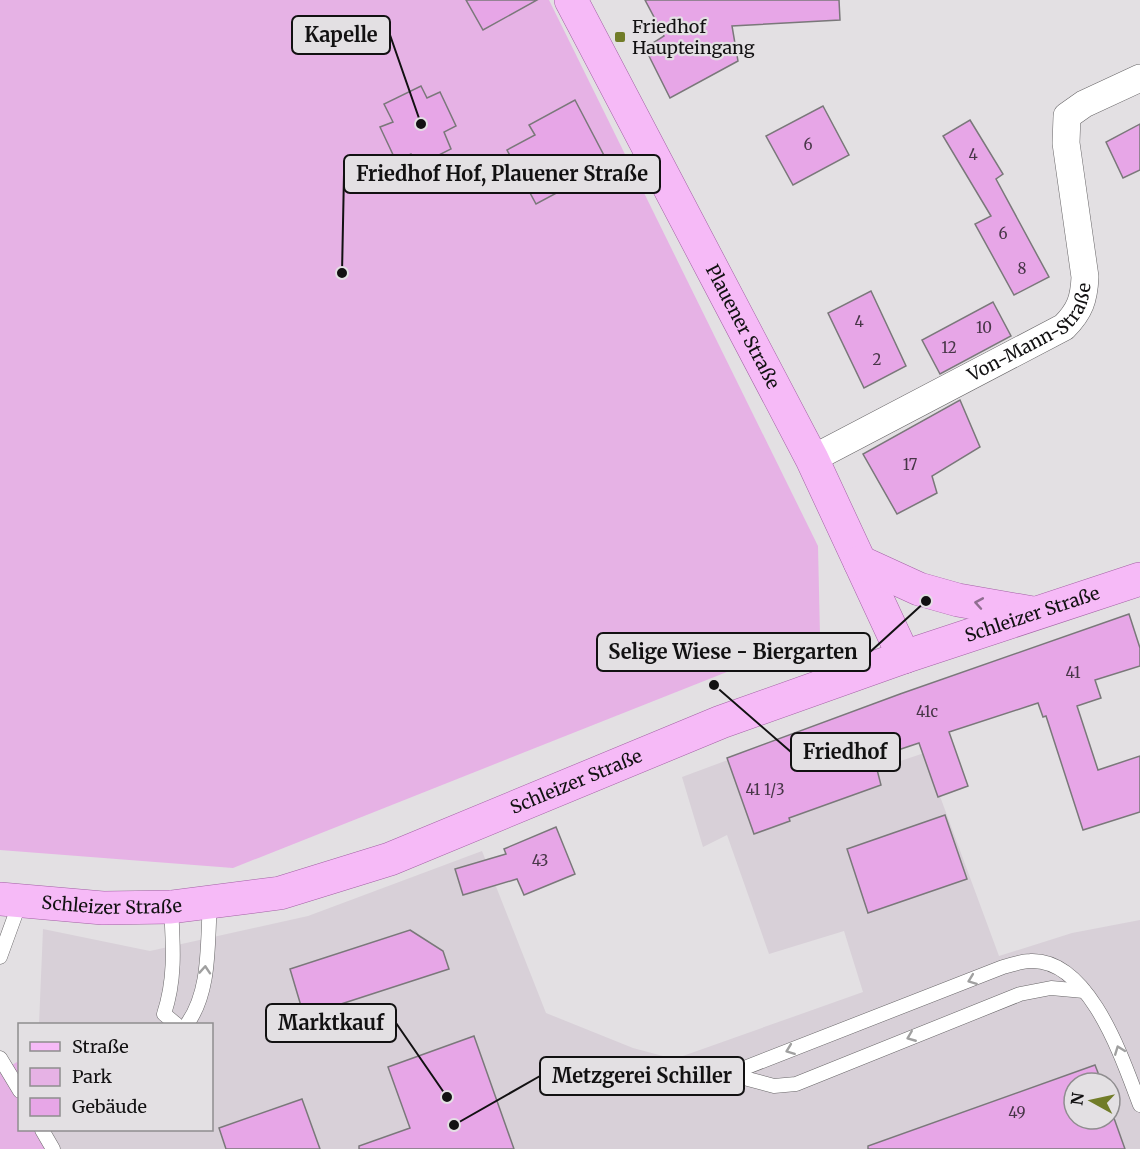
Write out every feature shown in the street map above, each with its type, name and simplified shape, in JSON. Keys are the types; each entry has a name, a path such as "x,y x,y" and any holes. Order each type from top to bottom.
{"main road":[{"name":"Plauener Straße","path":"571,0 812,459 904,657"},
{"path":"860,562 918,589 958,600 1036,613"},
{"name":"Schleizer Straße","path":"10,901 104,908 171,907 280,893 390,859 721,722 904,657 1140,579"}],"street":[{"name":"Von-Mann-Straße","path":"812,459 1064,327 1076,315 1084,298 1085,277 1066,142 1067,116 1084,104 1140,78"}],"lane":[{"path":"0,957 10,901"},
{"path":"189,1023 196,1013 204,989 210,903"},
{"path":"171,907 174,964 171,991 164,1014 175,1023"},
{"path":"1086,992 1051,988 1020,994 796,1083 774,1086 729,1074 1003,967 1031,961 1060,968 1086,992 1113,1035 1140,1105"},
{"path":"0,1058 18,1088"},
{"path":"43,1131 53,1149"}],"shaded area":[{"path":"857,712 880,768 924,753 999,956 1072,933 1140,920 1140,1149 59,1149 50,1131 213,1131 213,1023 39,1023 43,929 150,951 308,916 482,851 546,1013 633,1048 663,1056 680,1057 863,992 844,931 769,954 727,835 703,847 682,777"}],"green space":[{"path":"0,0 549,0 818,546 820,635 233,868 0,850"},
{"path":"18,1063 18,1131 50,1131 59,1149 0,1149 0,1072"}],"building":[{"path":"466,0 537,0 483,30"},
{"path":"645,0 839,0 840,20 732,26 738,61 670,98 645,48 664,36"},
{"path":"421,86 427,98 440,92 456,126 444,132 451,149 417,166 411,154 396,161 380,127 393,122 384,104"},
{"path":"575,100 609,165 536,204 507,150 535,135 529,125"},
{"path":"823,106 849,155 793,185 766,136"},
{"path":"970,120 1003,174 996,179 1049,277 1014,295 975,224 991,216 943,136"},
{"path":"1140,124 1140,170 1123,178 1106,142"},
{"path":"871,291 906,366 864,388 828,313"},
{"path":"993,302 1011,336 940,374 922,340"},
{"path":"960,400 980,447 932,476 937,493 897,514 863,454"},
{"path":"1129,614 1140,648 1140,666 1095,680 1101,698 1077,706 1098,770 1140,756 1140,812 1083,830 1046,716 1043,717 1038,703 949,732 968,786 938,797 919,743 874,758 881,785 789,818 790,821 754,834 727,758 900,694"},
{"path":"945,815 967,879 868,913 847,849"},
{"path":"556,827 575,874 524,895 517,879 463,895 455,869 506,854 504,849"},
{"path":"410,930 443,951 449,969 304,1016 290,969"},
{"path":"474,1036 514,1149 359,1149 359,1146 410,1128 388,1067"},
{"path":"1095,1065 1097,1071 1078,1071"},
{"path":"1062,1077 1062,1131 1119,1131 1125,1149 868,1149 868,1146"},
{"path":"302,1099 320,1149 226,1149 219,1128"}],"place":[{"name":"Friedhof Haupteingang","path":"620,37"},
{"name":"Kapelle","path":"421,124"},
{"name":"Friedhof Hof, Plauener Straße","path":"342,273"},
{"name":"Selige Wiese - Biergarten","path":"926,601"},
{"name":"Friedhof","path":"714,685"},
{"name":"Marktkauf","path":"447,1097"},
{"name":"Metzgerei Schiller","path":"454,1125"}]}
